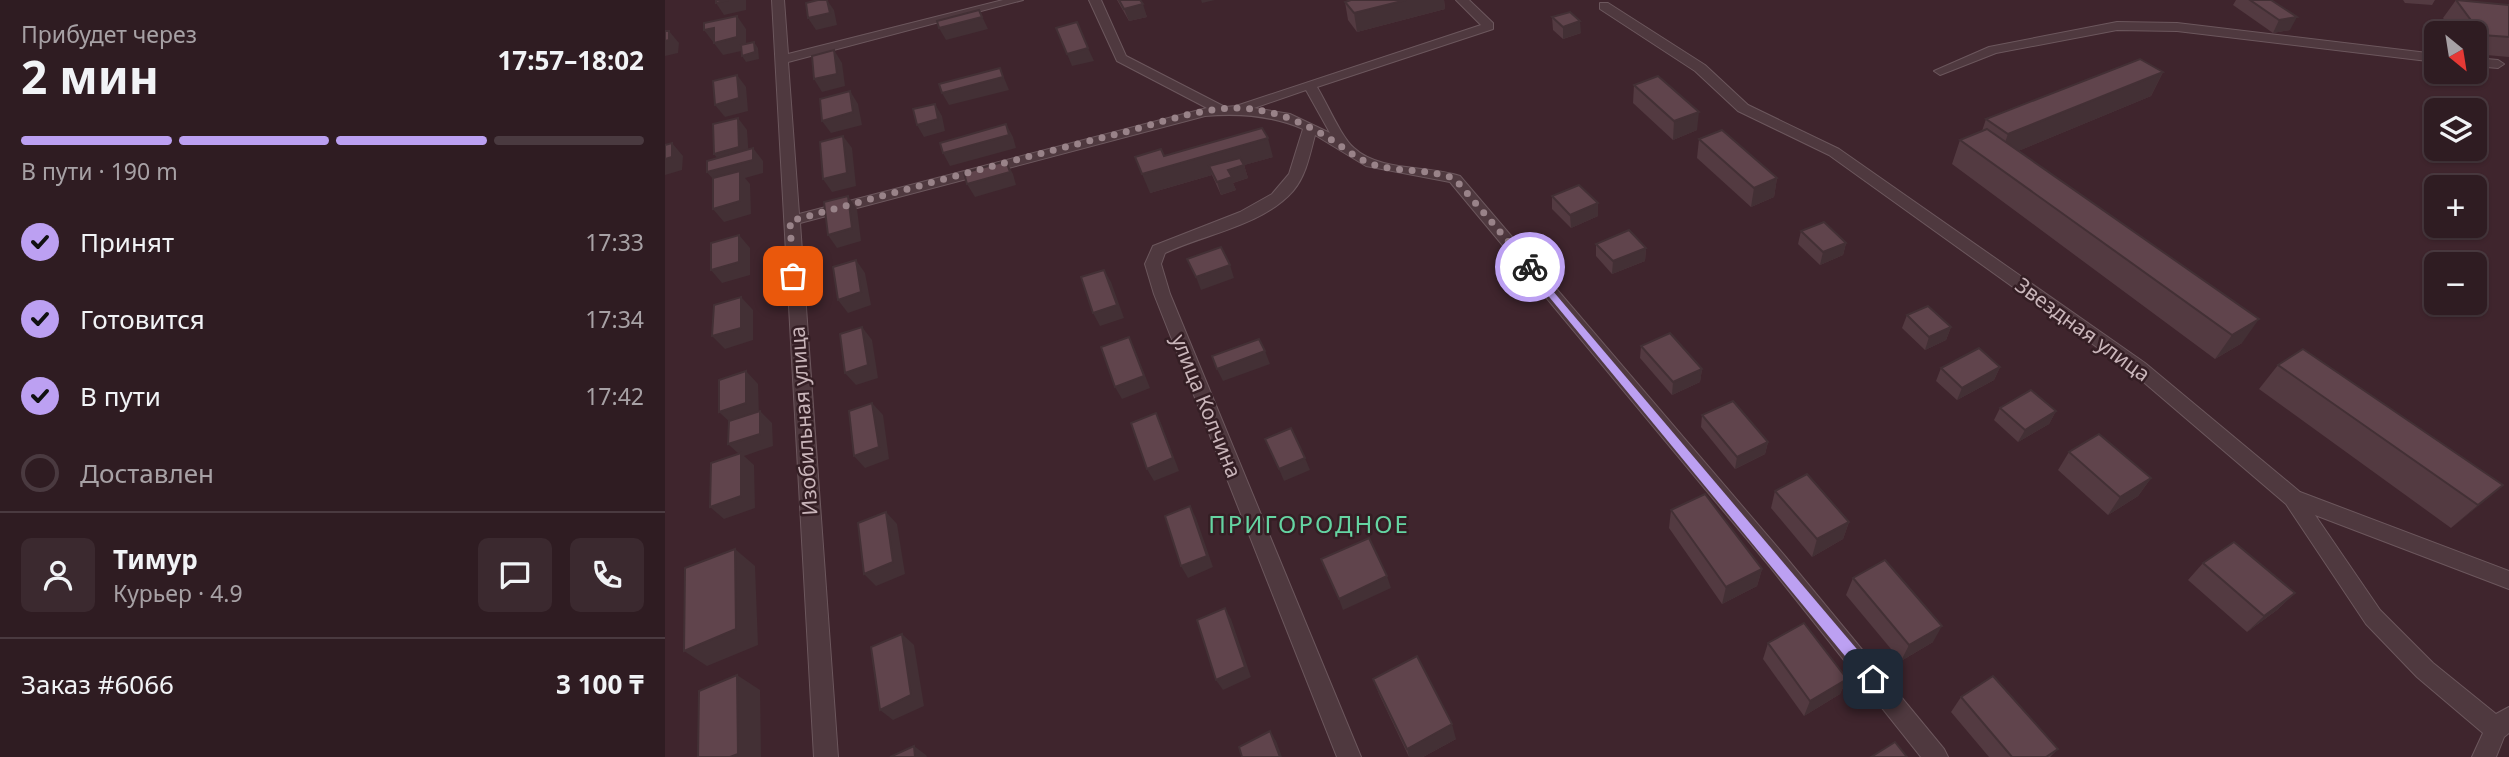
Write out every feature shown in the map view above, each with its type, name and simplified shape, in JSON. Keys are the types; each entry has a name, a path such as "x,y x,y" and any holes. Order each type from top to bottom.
{"street":[{"name":"Изобильная улица","path":"778,0 826,757"},
{"path":"781,60 1017,0"},
{"path":"1095,0 1121,58 1230,109 1282,116 1310,127 1349,153 1373,164 1420,173 1441,173 1455,179 1777,561 1937,757"},
{"path":"790,221 1062,148 1230,109 1489,26 1462,0"},
{"name":"Звездная улица","path":"1604,6 1700,68 1743,107 1833,152 2139,368 2293,498 2373,617 2425,670 2502,723"},
{"path":"1940,71 1993,50 2117,26 2177,27 2424,57"},
{"path":"2487,63 2498,64"},
{"path":"1310,85 1349,153"},
{"name":"улица Колчина","path":"1310,127 1289,186 1269,204 1184,235 1158,250 1153,264 1167,306 1349,757"},
{"path":"2293,498 2509,580"},
{"path":"2484,757 2502,723"}],"building":[{"path":"827,0 830,13 808,18 806,3"},
{"path":"1119,0 1140,0 1143,4 1124,9"},
{"path":"1406,0 1354,13 1345,2"},
{"path":"2250,0 2271,0 2297,17 2279,20"},
{"path":"2456,0 2509,5 2509,37 2487,35 2487,21 2472,21"},
{"path":"979,10 982,17 939,28 937,21"},
{"path":"1570,12 1580,21 1563,27 1552,17"},
{"path":"737,16 737,37 714,43 714,28 704,30 704,23"},
{"path":"1077,22 1088,48 1067,54 1056,28"},
{"path":"665,31 669,31 669,40 665,41"},
{"path":"754,42 755,52 742,56 741,45"},
{"path":"834,50 837,74 814,79 812,56"},
{"path":"2140,59 2163,72 2008,134 1986,119"},
{"path":"1000,68 1003,77 942,93 939,84"},
{"path":"737,75 739,98 715,105 713,81"},
{"path":"1658,76 1699,112 1674,121 1634,85"},
{"path":"850,91 853,112 822,121 820,99"},
{"path":"935,104 938,119 917,125 913,109"},
{"path":"738,118 739,147 714,154 713,124"},
{"path":"1006,124 1009,135 943,153 940,143"},
{"path":"1262,128 1268,138 1142,174 1135,157 1161,149 1164,156"},
{"path":"1987,129 2259,319 2232,335 1960,140"},
{"path":"1722,130 1777,178 1754,188 1699,139"},
{"path":"843,136 847,173 823,179 820,142"},
{"path":"672,143 672,157 665,159 665,145"},
{"path":"753,148 753,160 707,172 707,161"},
{"path":"1240,158 1244,165 1228,170 1232,177 1217,182 1209,166"},
{"path":"1006,161 1010,172 967,184 964,173"},
{"path":"740,171 740,201 713,209 713,178"},
{"path":"1579,185 1598,203 1570,215 1552,196"},
{"path":"848,196 852,228 828,235 824,202"},
{"path":"1824,222 1846,243 1823,252 1801,231"},
{"path":"1629,230 1646,248 1613,261 1596,244"},
{"path":"739,235 739,262 711,270 711,243"},
{"path":"1221,247 1230,265 1196,277 1187,259"},
{"path":"856,260 861,292 838,300 833,267"},
{"path":"1104,270 1117,305 1093,313 1081,277"},
{"path":"741,297 741,328 712,336 714,305"},
{"path":"1928,306 1951,327 1929,337 1907,315"},
{"path":"862,327 868,365 845,373 840,334"},
{"path":"1670,333 1702,369 1673,382 1641,346"},
{"path":"1129,337 1144,376 1115,387 1101,347"},
{"path":"1259,339 1265,351 1217,369 1212,356"},
{"path":"1979,348 2000,367 1962,388 1941,368"},
{"path":"2303,349 2503,485 2478,505 2278,365"},
{"path":"746,371 746,403 719,412 719,380"},
{"path":"2031,390 2056,411 2025,430 2000,408"},
{"path":"1733,401 1768,442 1737,457 1702,415"},
{"path":"872,403 879,447 854,456 849,411"},
{"path":"760,411 760,434 728,444 729,421"},
{"path":"1156,413 1173,458 1147,469 1131,423"},
{"path":"1291,428 1305,458 1279,469 1265,439"},
{"path":"2099,434 2151,478 2120,497 2069,452"},
{"path":"741,453 741,496 710,507 711,463"},
{"path":"1807,474 1849,522 1817,539 1775,491"},
{"path":"1705,494 1762,569 1726,587 1671,510"},
{"path":"1190,506 1207,556 1181,566 1165,516"},
{"path":"886,512 893,562 864,574 858,523"},
{"path":"1369,538 1387,576 1339,599 1321,559"},
{"path":"2234,542 2295,593 2264,616 2203,563"},
{"path":"735,549 736,629 684,651 685,568"},
{"path":"1885,560 1942,626 1909,645 1853,578"},
{"path":"1225,608 1245,667 1216,680 1197,620"},
{"path":"1804,623 1847,679 1810,701 1768,643"},
{"path":"902,634 911,695 880,710 871,647"},
{"path":"1417,656 1452,724 1407,749 1373,679"},
{"path":"737,675 738,754 730,757 698,757 699,691"},
{"path":"1993,676 2058,749 2046,757 2012,757 1961,697"},
{"path":"1270,731 1280,757 1242,757 1239,747"},
{"path":"1895,742 1907,757 1871,757"},
{"path":"914,746 915,757 890,757"}],"way so far":[{"path":"793,276 790,221 1062,148 1205,112 1238,108 1282,116 1310,127 1349,153 1373,164 1420,173 1441,173 1455,179 1530,267"}],"district":[{"name":"ПРИГОРОДНОЕ","path":"1309,523"}],"route":[{"path":"1530,267 1873,679"}]}
